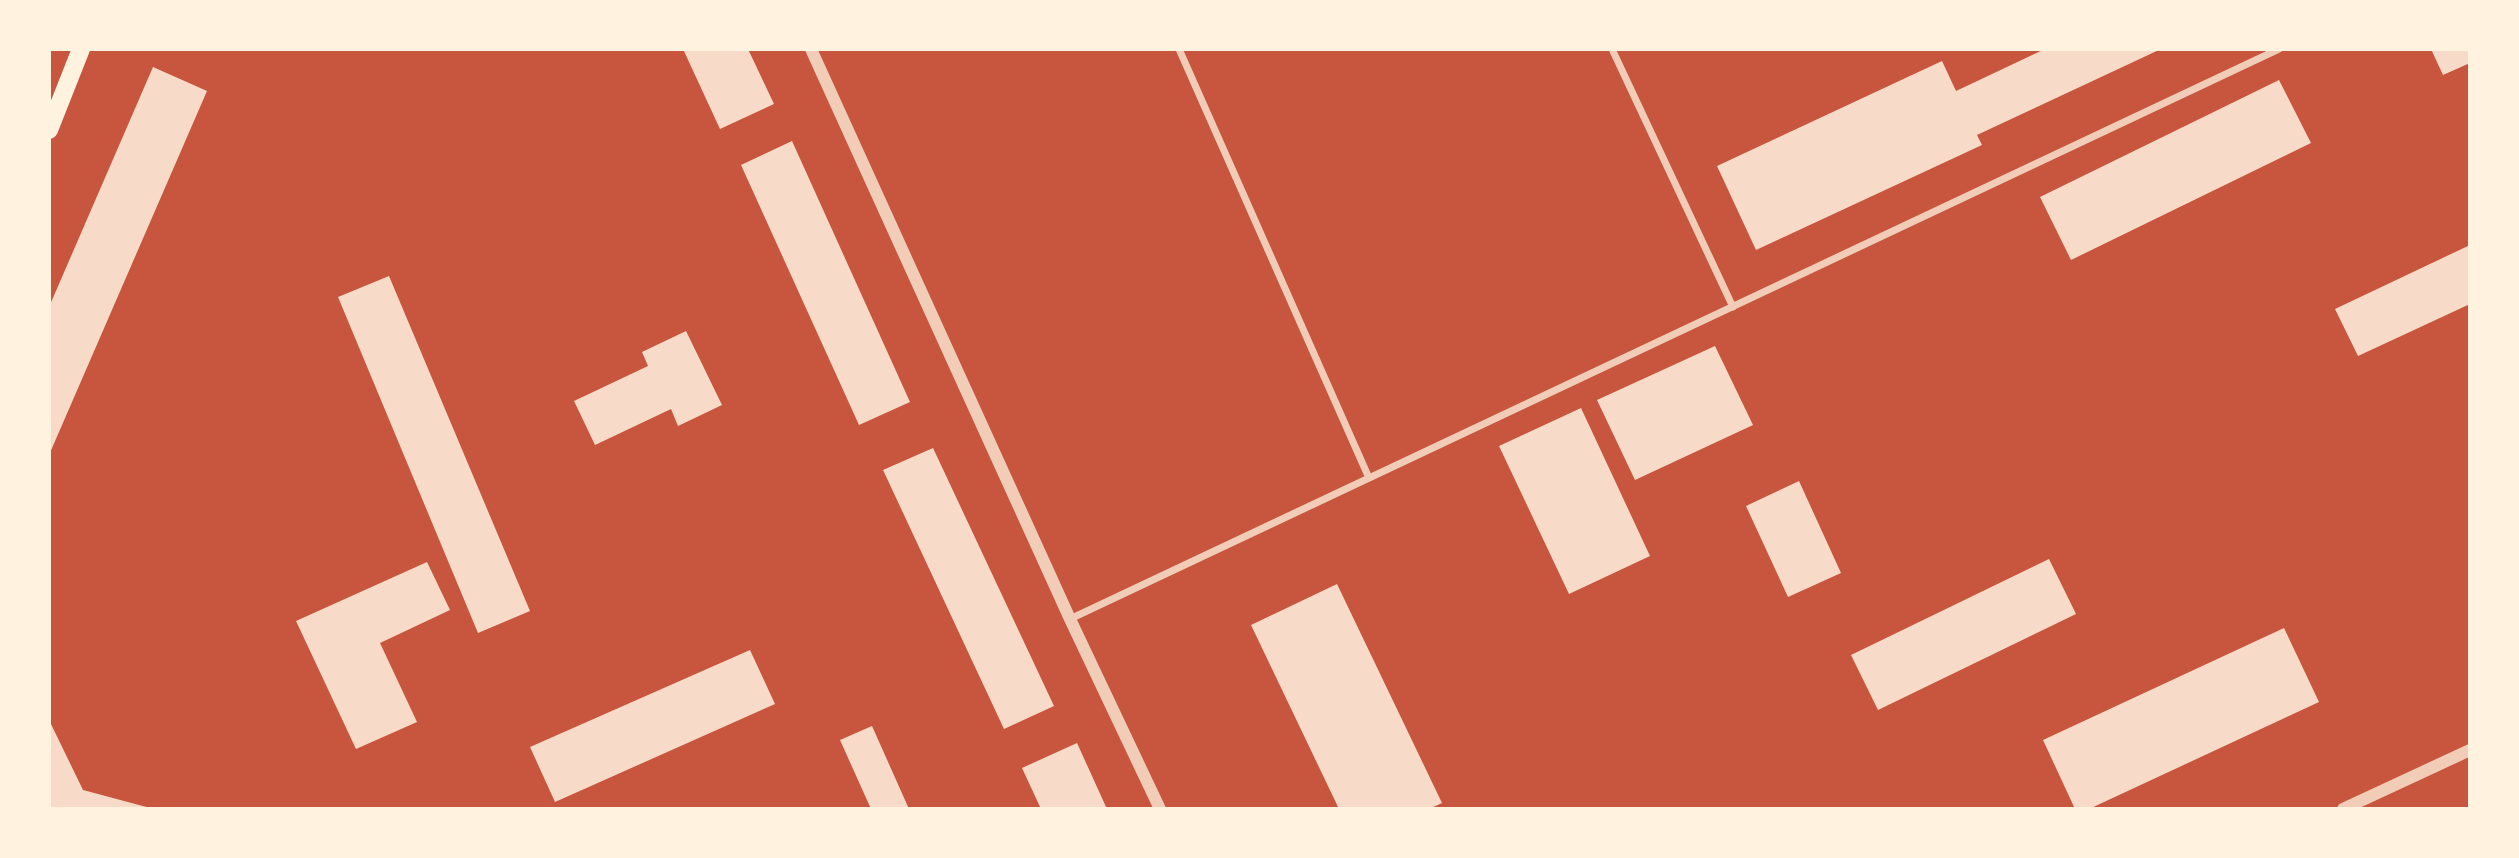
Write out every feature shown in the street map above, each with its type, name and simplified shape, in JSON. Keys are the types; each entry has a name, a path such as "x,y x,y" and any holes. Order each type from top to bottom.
{"main road":[{"path":"49,130 81,49"}],"street":[{"path":"811,49 1070,619 1160,809"},
{"path":"1179,49 1369,478"},
{"path":"1612,49 1733,307"},
{"path":"1070,619 2279,49"},
{"path":"2343,809 2470,750"}],"building":[{"path":"683,49 748,49 774,104 720,129"},
{"path":"2045,49 2161,49 1977,135 1982,145 1756,250 1717,166 1942,61 1956,91"},
{"path":"2431,49 2470,49 2470,63 2443,75"},
{"path":"153,67 207,91 49,455 49,307"},
{"path":"2279,80 2311,143 2071,260 2040,197"},
{"path":"792,141 910,402 859,425 741,165"},
{"path":"2470,245 2470,304 2358,356 2335,309"},
{"path":"389,276 530,611 478,633 338,297"},
{"path":"686,331 722,405 678,426 671,409 595,445 574,401 648,366 642,352"},
{"path":"1715,346 1753,425 1635,480 1597,400"},
{"path":"1581,408 1650,556 1569,594 1499,446"},
{"path":"933,448 1054,706 1004,729 883,470"},
{"path":"1799,481 1841,573 1788,597 1746,506"},
{"path":"2049,559 2076,614 1878,710 1851,655"},
{"path":"427,562 450,610 380,643 417,722 356,749 296,621"},
{"path":"1337,584 1442,803 1429,809 1339,809 1251,625"},
{"path":"2284,628 2319,702 2089,809 2075,809 2043,740"},
{"path":"750,650 775,704 555,802 530,747"},
{"path":"49,720 83,790 154,809 49,809"},
{"path":"872,726 909,809 871,809 840,740"},
{"path":"1077,743 1107,809 1041,809 1022,768"}]}
